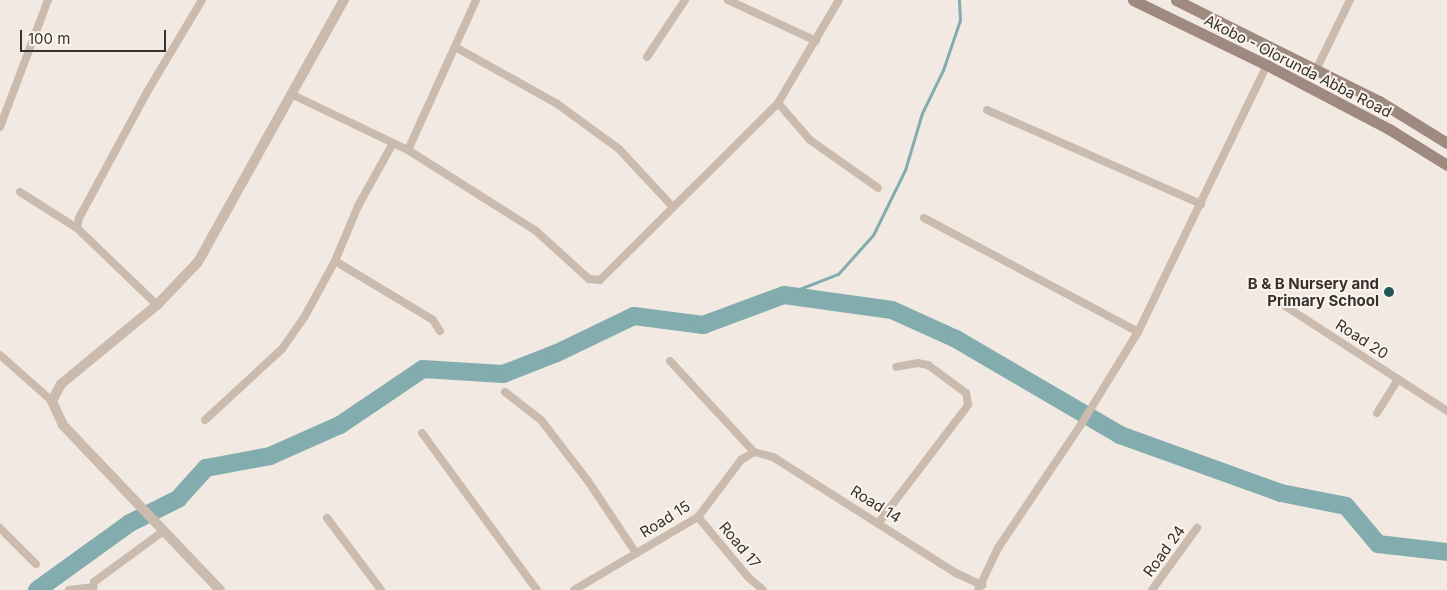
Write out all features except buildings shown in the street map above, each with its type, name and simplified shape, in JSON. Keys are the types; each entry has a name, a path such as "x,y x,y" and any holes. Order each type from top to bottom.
{"main road":[{"name":"Akobo - Olorunda Abba Road","path":"1133,0 1267,65 1398,134 1447,165"},
{"name":"Akobo - Olorunda Abba Road","path":"1176,0 1380,101 1447,143"}],"street":[{"path":"0,127 48,0"},
{"path":"77,228 79,218 142,101 202,0"},
{"path":"52,401 61,384 157,306 198,262 293,95 344,0"},
{"path":"408,150 456,48 476,0"},
{"path":"647,57 685,0"},
{"path":"728,0 816,41"},
{"path":"293,95 408,150 536,230 589,278 600,280 672,206 778,103 839,0"},
{"path":"1316,70 1350,0"},
{"path":"456,48 556,103 619,149 672,206"},
{"path":"980,588 998,548 1082,423 1138,332 1267,65"},
{"path":"778,103 810,140 878,188"},
{"path":"987,110 1201,204"},
{"path":"205,420 282,349 306,316 335,261 358,206 393,143"},
{"path":"20,192 77,228 157,306"},
{"path":"924,218 1138,332"},
{"path":"335,261 433,320 440,331"},
{"name":"Road 20","path":"1285,306 1447,411"},
{"path":"0,356 52,401 63,426 220,590"},
{"path":"670,361 754,452"},
{"path":"879,522 968,405 966,393 928,365 918,363 896,367"},
{"path":"1377,413 1398,379"},
{"path":"505,392 541,420 588,481 636,553"},
{"path":"422,433 537,590"},
{"name":"Road 15","path":"574,590 698,517 741,460 754,452"},
{"name":"Road 14","path":"754,452 773,456 980,588"},
{"name":"Road 17","path":"698,517 748,577 763,590"},
{"path":"327,518 380,590"},
{"path":"0,528 36,564"},
{"path":"69,590 93,588 94,582 159,528"},
{"name":"Road 24","path":"1152,590 1197,528"}],"waterway":[{"path":"784,295 838,274 873,235 905,170 922,113 943,70 960,20 959,0"},
{"path":"37,590 130,523 178,499 206,468 270,456 340,425 423,369 503,374 557,353 634,316 703,325 784,295 892,310 956,339 1120,435 1281,493 1346,506 1378,544 1447,552"}],"place":[{"name":"B & B Nursery and Primary School","path":"1389,292"}]}
